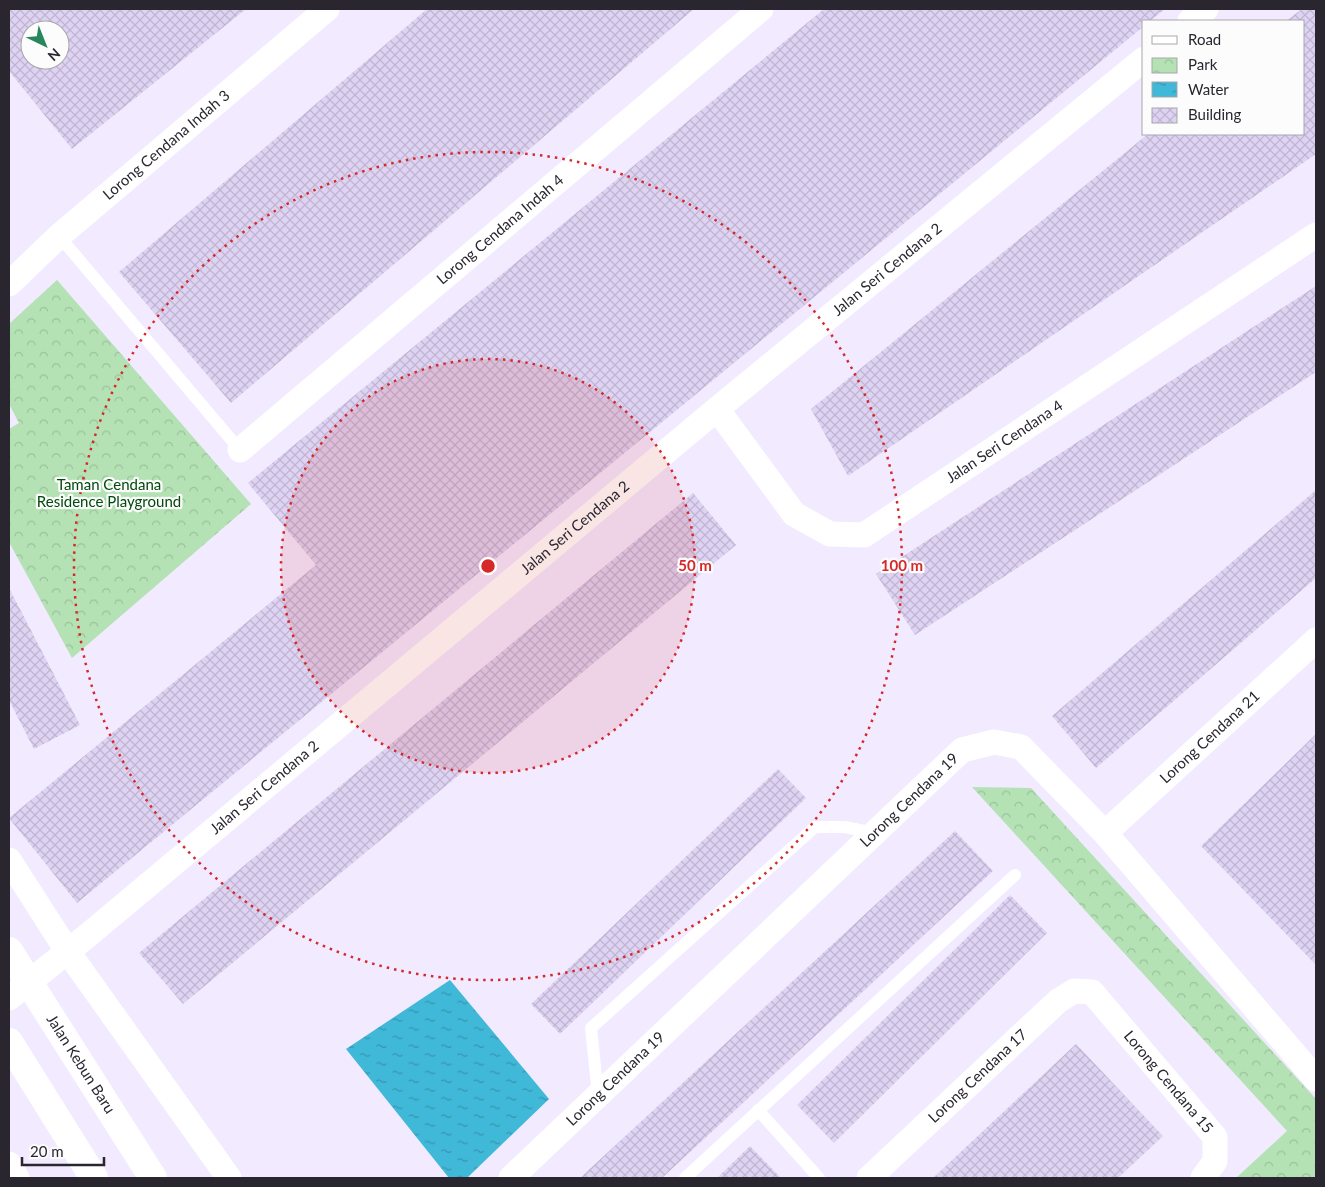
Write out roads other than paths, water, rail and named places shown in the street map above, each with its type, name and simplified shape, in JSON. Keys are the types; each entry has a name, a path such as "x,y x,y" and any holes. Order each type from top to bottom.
{"street":[{"name":"Lorong Cendana Indah 3","path":"9,284 60,236 327,9"},
{"name":"Lorong Cendana Indah 4","path":"240,450 761,9"},
{"path":"1191,20 1206,9"},
{"name":"Jalan Seri Cendana 2","path":"19,991 716,409 1142,61"},
{"name":"Jalan Seri Cendana 4","path":"716,409 794,514 830,534 864,535 1316,235"},
{"name":"Lorong Cendana 21","path":"1105,833 1316,640"},
{"name":"Lorong Cendana 19","path":"511,1178 962,750 994,742 1021,747 1105,833 1315,1074"},
{"path":"9,860 68,952 229,1178"},
{"name":"Jalan Kebun Baru","path":"9,951 19,991 153,1178"},
{"name":"Lorong Cendana 17","path":"869,1178 1058,1001 1074,991 1092,992"},
{"name":"Lorong Cendana 15","path":"1092,992 1215,1137 1215,1161 1203,1178"},
{"path":"9,1042 94,1178"},
{"path":"9,1164 18,1178"}],"lane":[{"path":"60,236 240,450"},
{"path":"598,1095 591,1028 815,828 845,826 874,833"},
{"path":"685,1178 1016,875"},
{"path":"758,1110 820,1178"}],"water":[{"path":"450,980 549,1099 467,1178 449,1178 346,1049"}],"park label":[{"name":"Taman Cendana Residence Playground","path":"109,494"}]}
